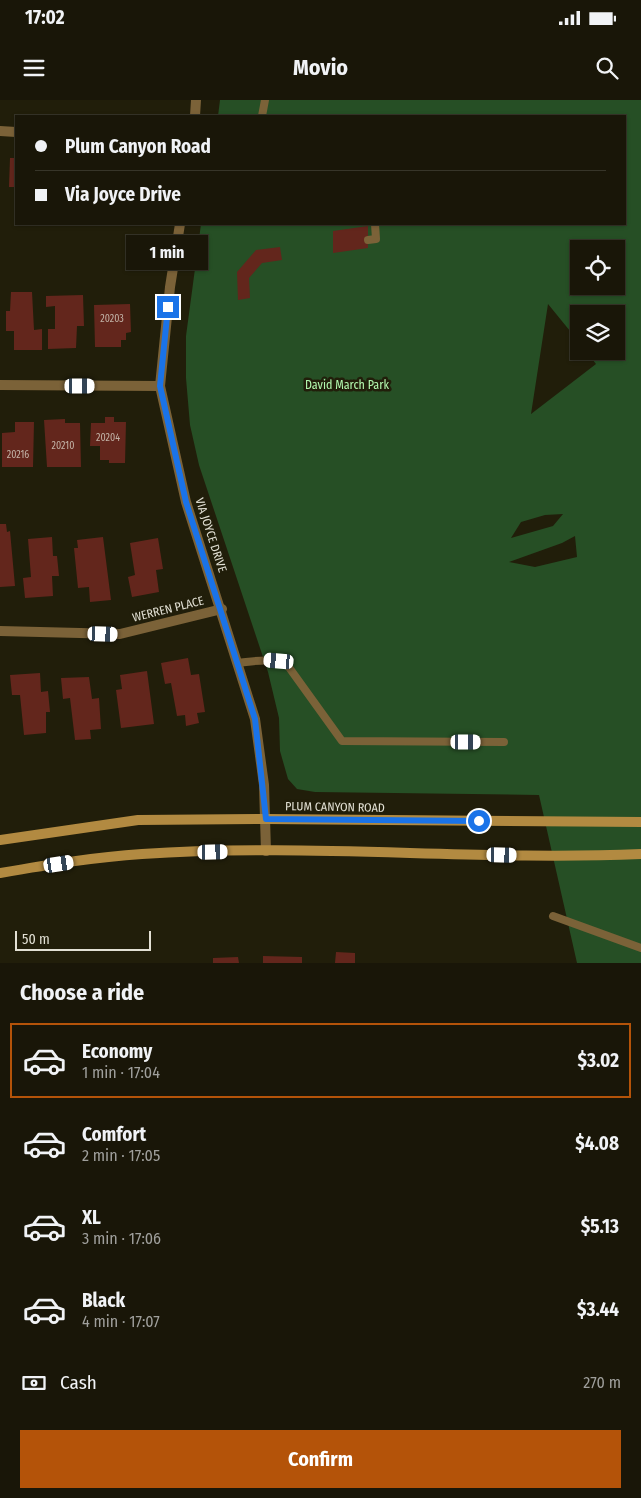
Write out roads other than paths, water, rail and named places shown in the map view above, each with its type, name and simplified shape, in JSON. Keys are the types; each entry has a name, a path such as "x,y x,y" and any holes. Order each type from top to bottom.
{"main road":[{"name":"PLUM CANYON ROAD","path":"0,840 138,820 266,819 641,822"},
{"path":"0,873 142,854 266,851 581,857 641,854"}],"street":[{"path":"195,115 196,100"},
{"path":"0,131 15,132"},
{"name":"VIA JOYCE DRIVE","path":"180,225 170,287 160,386 186,502 222,609 255,719 266,819 266,851"},
{"path":"0,385 160,386"},
{"name":"WERREN PLACE","path":"0,631 120,634 222,609"}],"lane":[{"path":"262,115 265,100"},
{"path":"368,240 376,239 375,225"},
{"path":"238,662 279,661 288,666 342,741 504,742"},
{"path":"553,916 641,948"}],"park label":[{"name":"David March Park","path":"347,385"}]}
